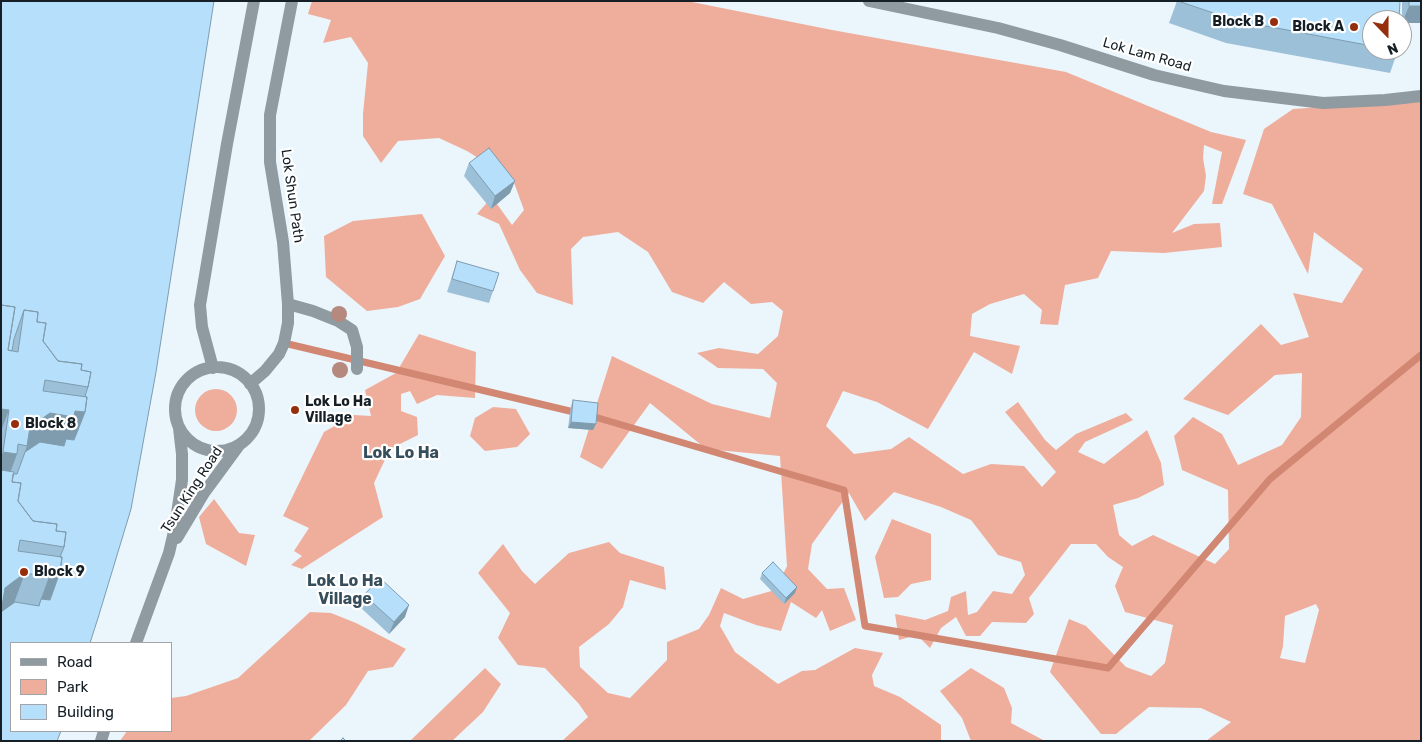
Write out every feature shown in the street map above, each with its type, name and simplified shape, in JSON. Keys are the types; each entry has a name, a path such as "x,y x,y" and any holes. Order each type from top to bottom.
{"street":[{"path":"213,368 202,327 200,306 227,144 254,1"},
{"name":"Lok Shun Path","path":"250,384 265,371 279,354 284,343 288,323 284,242 270,162 270,115 292,1"},
{"name":"Lok Lam Road","path":"869,1 998,28 1060,45 1154,75 1224,91 1322,103 1421,96"},
{"path":"288,304 338,321 352,330 357,347 357,369"},
{"path":"213,368 227,368 240,374 250,384 257,396 259,409 257,422 250,434 241,443 230,449 218,451 205,450 194,445 178,426 175,413 176,400 181,388 189,378 200,371 213,368"},
{"name":"Tsun King Road","path":"136,642 169,553 177,519 182,480 182,454 178,426"},
{"name":"Tsun King Road","path":"169,553 204,493 241,443"}],"green space":[{"path":"312,1 687,1 832,30 1066,72 1211,132 1246,140 1222,204 1212,204 1222,152 1204,145 1203,158 1206,176 1204,191 1172,233 1194,224 1220,223 1222,247 1164,253 1111,251 1098,278 1065,285 1058,325 1040,324 1042,310 1024,294 990,304 972,314 970,336 1020,346 1012,374 974,352 928,429 877,402 843,391 826,426 854,454 891,449 909,437 963,474 991,464 1024,466 1042,487 1056,472 1005,412 1018,402 1045,440 1056,450 1076,434 1126,413 1133,420 1085,442 1078,452 1104,464 1147,430 1161,463 1164,485 1138,498 1113,505 1119,535 1132,546 1153,535 1215,564 1229,549 1228,490 1182,470 1174,436 1193,417 1222,434 1238,465 1282,445 1301,417 1302,373 1275,375 1228,415 1183,399 1261,324 1281,345 1309,337 1293,293 1342,303 1363,269 1314,232 1308,274 1272,204 1243,194 1264,129 1293,109 1421,100 1421,741 1206,741 1231,722 1201,708 1149,707 1116,734 1101,734 1050,672 1069,619 1086,626 1126,667 1151,676 1165,663 1173,625 1125,612 1115,586 1123,567 1108,557 1096,544 1071,544 1029,598 1034,614 1026,623 992,622 980,636 966,636 956,617 941,628 930,648 917,635 899,640 895,614 925,620 948,611 951,597 966,591 968,615 977,612 993,591 1012,594 1025,575 1021,562 998,555 971,520 941,507 894,492 865,521 849,493 812,544 808,569 827,589 844,588 856,620 830,631 822,610 816,618 791,602 781,631 756,625 724,613 720,626 735,652 778,684 802,671 815,670 855,648 883,653 872,675 874,686 900,697 941,725 941,741 562,741 588,717 579,704 545,668 518,665 498,638 510,613 478,573 503,544 522,571 535,584 569,553 609,542 620,553 664,567 666,590 630,580 623,607 609,624 579,647 580,667 608,693 630,698 667,660 667,642 699,629 709,615 721,588 743,599 775,590 787,566 780,456 706,449 650,403 602,469 580,457 612,356 712,404 770,418 777,383 763,369 718,368 697,353 719,348 758,354 778,336 783,311 772,302 751,304 724,282 703,303 672,292 648,252 618,232 583,237 571,249 573,305 537,293 520,270 499,224 477,214 492,197 512,225 524,210 513,180 467,151 439,138 398,141 381,163 363,136 363,114 368,63 351,37 323,43 331,20 308,14","holes":["1316,604 1319,610 1305,663 1280,658 1283,646 1285,616"]},
{"path":"422,214 445,256 420,299 398,307 367,311 326,277 324,236 353,221"},
{"path":"419,334 476,352 475,398 437,395 417,404 410,391 401,394 401,411 417,417 418,435 390,449 374,483 383,517 302,569 291,565 302,556 294,551 309,528 283,516 324,432 354,415 371,416 365,390 396,373"},
{"path":"212,389 220,389 231,395 237,410 231,425 220,431 212,431 201,425 195,414 195,406 201,395"},
{"path":"493,407 516,409 530,434 517,447 485,451 470,436 475,418"},
{"path":"214,499 239,533 255,535 246,566 206,544 199,517"},
{"path":"892,519 931,534 931,580 911,584 898,597 884,598 875,557"},
{"path":"310,612 331,613 356,623 406,649 393,667 368,671 346,705 309,741 120,741 126,732 172,732 172,698 186,696 238,678"},
{"path":"485,668 501,684 483,712 452,741 410,741"},
{"path":"971,668 1004,688 1012,708 1011,723 1045,741 971,741 962,718 940,691"}],"building":[{"path":"1,1 214,1 156,372 131,509 98,618 90,642 10,642 10,732 61,732 57,741 1,741 1,612 15,602 39,606 41,599 50,600 60,572 62,557 60,557 64,547 66,532 56,531 57,524 33,521 18,501 21,483 12,482 13,474 17,474 25,452 40,442 64,446 66,439 74,440 85,412 87,397 85,396 91,372 81,370 82,364 58,361 43,341 46,323 37,322 38,312 24,310 12,351 8,350 15,307 1,305"},
{"path":"1178,1 1400,1 1400,10 1362,10 1362,44 1234,20"},
{"path":"1409,1 1421,1 1421,6 1409,6"},
{"path":"489,148 515,181 495,196 469,163"},
{"path":"457,261 499,273 493,291 452,279"},
{"path":"1,305 15,307 8,350 18,352 24,310 38,312 37,322 46,323 43,341 58,361 82,364 81,370 91,372 88,387 45,380 43,391 87,397 85,412 75,411 74,417 50,413 30,427 27,446 18,444 17,454 3,452 9,410 1,409"},
{"path":"573,400 598,403 596,424 571,422"},
{"path":"1,470 14,472 12,482 21,483 18,501 33,521 57,524 56,531 66,532 64,547 20,540 18,551 62,557 60,572 50,571 49,577 25,573 5,588 2,606 1,606"},
{"path":"773,562 797,587 786,598 762,573"},
{"path":"380,578 409,605 394,622 364,595"}],"waterway":[{"path":"284,343 578,413"},
{"path":"588,415 844,490 865,626 1108,668 1270,479 1421,355"}],"place":[{"name":"Block B","path":"1274,22"},
{"name":"Block A","path":"1354,27"},
{"name":"Lok Lo Ha Village","path":"295,410"},
{"name":"Block 8","path":"15,424"},
{"name":"Block 9","path":"24,572"}],"district":[{"name":"Lok Lo Ha","path":"401,453"},
{"name":"Lok Lo Ha Village","path":"345,590"}]}
